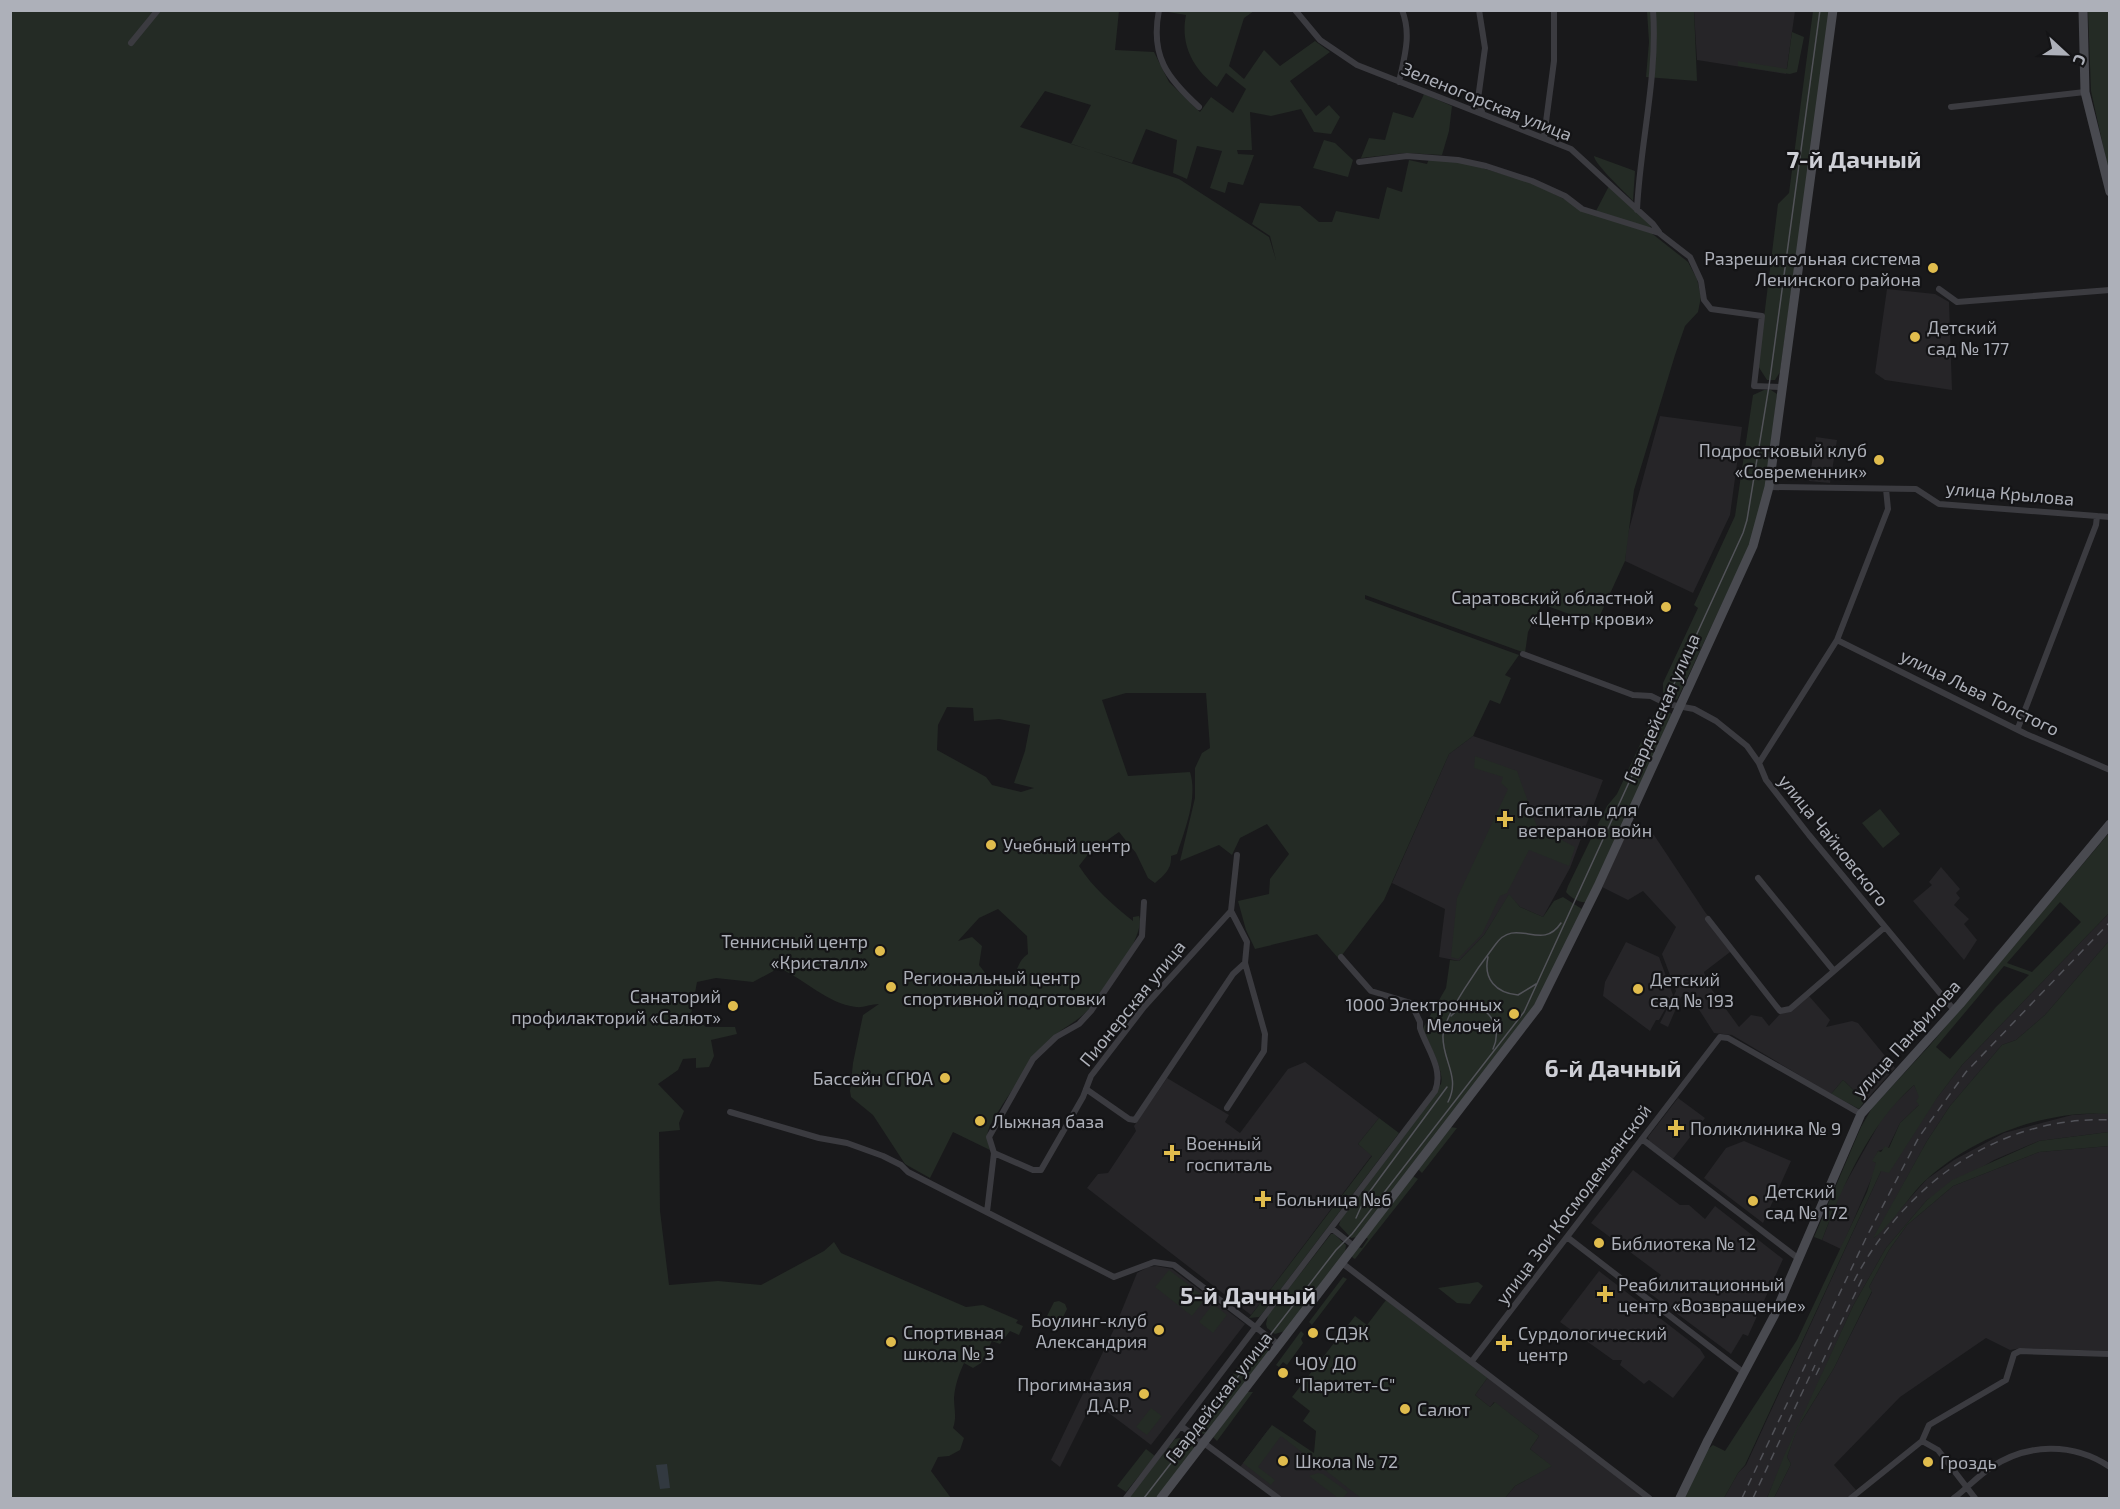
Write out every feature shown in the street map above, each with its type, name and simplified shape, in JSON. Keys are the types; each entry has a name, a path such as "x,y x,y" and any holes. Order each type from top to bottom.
{"street":[{"path":"131,43 158,10"},
{"path":"1159,10 1158,49 1162,66 1171,80 1199,107"},
{"name":"Зеленогорская улица","path":"1295,10 1311,31 1334,51 1357,65 1482,112 1571,149 1653,224 1659,233"},
{"path":"1399,82 1407,52 1407,31 1402,10"},
{"path":"1479,10 1485,48 1478,99 1482,112"},
{"path":"1544,137 1554,61 1554,10"},
{"path":"1637,210 1639,172 1655,41 1653,10"},
{"name":"Гвардейская улица","path":"1161,1498 1538,1007 1680,707 1753,546 1769,487 1833,10"},
{"path":"2083,10 2085,92 2109,192"},
{"path":"1951,107 2085,92"},
{"path":"1359,162 1407,156 1458,159 1532,181 1565,196 1582,209 1659,233 1690,257 1701,281 1704,300 1711,309 1762,316 1754,386 1782,387"},
{"path":"1939,289 1957,302 2109,290"},
{"name":"улица Крылова","path":"1769,487 1916,489 1939,504 2109,517"},
{"path":"1759,763 1837,640 1888,509 1886,489"},
{"path":"2018,728 2096,525 2097,516"},
{"name":"улица Льва Толстого","path":"1837,640 2109,770"},
{"name":"улица Чайковского","path":"1523,654 1633,695 1694,709 1716,721 1747,746 1759,763 1766,780 1954,1010"},
{"name":"улица Панфилова","path":"1680,1498 1774,1316 1862,1114 1954,1010 2109,824"},
{"path":"1227,1108 1264,1050 1265,1034 1245,963 1247,942 1231,910 1237,855"},
{"path":"1758,878 1834,971"},
{"path":"987,1212 994,1153 989,1137 1033,1059 1056,1037 1078,1024 1091,1011 1142,936 1144,902"},
{"name":"Пионерская улица","path":"994,1153 1033,1170 1041,1170 1091,1076 1144,1007 1231,910"},
{"path":"1708,919 1780,1011 1790,1009 1886,927"},
{"path":"1126,1498 1436,1091 1440,1081 1439,1072 1411,1003 1371,991 1341,957"},
{"path":"1086,1089 1129,1119 1135,1120 1233,974 1245,963"},
{"name":"улица Зои Космодемьянской","path":"1472,1361 1720,1036 1728,1038 1862,1114"},
{"path":"730,1112 819,1138 838,1140 883,1156 1114,1276 1154,1262 1174,1265 1279,1345"},
{"path":"1642,1139 1799,1259"},
{"path":"1331,1228 1354,1246"},
{"path":"1567,1236 1744,1373"},
{"path":"1342,1263 1649,1498"},
{"path":"1851,1498 1922,1441 1929,1425 2006,1380 2014,1354 2020,1351 2109,1354"},
{"path":"1181,1426 1278,1498"},
{"path":"1922,1441 1938,1450 1975,1498"},
{"path":"1954,1498 1990,1468 2038,1449 2069,1448 2109,1467"}],"shaded area":[{"path":"10,11 1119,11 1115,50 1154,52 1169,82 1200,112 1211,97 1233,113 1246,89 1226,73 1217,87 1209,80 1190,56 1185,36 1186,15 1162,11 1254,11 1244,18 1229,66 1244,79 1264,50 1280,66 1315,41 1330,52 1290,81 1316,116 1329,105 1340,117 1331,134 1314,132 1301,109 1271,116 1250,112 1252,150 1237,150 1238,154 1254,155 1243,185 1228,182 1225,193 1210,188 1222,151 1197,146 1187,179 1173,173 1177,140 1146,129 1132,163 1092,150 1179,179 1269,237 1276,260 1270,236 1252,224 1260,203 1300,206 1319,222 1332,222 1336,211 1379,219 1387,187 1402,192 1409,160 1427,164 1429,159 1466,163 1532,183 1572,203 1650,232 1688,262 1697,279 1701,297 1698,312 1685,326 1675,355 1634,490 1625,561 1596,624 1542,604 1528,632 1525,653 1365,595 1365,599 1519,655 1505,675 1511,678 1500,704 1490,700 1473,736 1449,754 1384,900 1339,959 1317,934 1255,949 1246,930 1238,901 1269,894 1270,879 1289,854 1267,824 1240,838 1232,855 1219,845 1180,861 1195,798 1195,768 1202,753 1210,748 1206,693 1126,693 1102,700 1128,776 1190,772 1192,803 1187,824 1177,854 1171,856 1169,868 1155,883 1148,878 1136,853 1119,832 1089,853 1079,866 1097,889 1133,921 1133,917 1139,916 1140,925 1122,964 1095,1002 1048,1042 1010,1094 989,1128 987,1137 990,1150 953,1132 930,1178 905,1164 873,1115 851,1097 853,1063 863,1015 879,1004 859,1007 845,1005 779,968 753,982 716,978 697,982 691,1015 706,1027 735,1027 737,1034 711,1040 714,1056 709,1067 696,1068 696,1058 683,1059 678,1070 658,1084 684,1111 679,1123 680,1130 659,1132 660,1211 669,1285 718,1281 761,1285 824,1251 834,1242 841,1253 966,1307 983,1305 1018,1320 1016,1323 1023,1326 1019,1335 1010,1331 1000,1344 992,1341 981,1363 973,1368 964,1363 960,1371 954,1398 953,1428 964,1438 960,1450 949,1456 938,1457 931,1471 951,1498 11,1498","holes":["1045,91 1091,105 1071,144 1020,127","947,707 973,708 974,721 999,719 1030,725 1025,751 1014,783 1034,788 1021,792 992,785 986,777 937,750 938,725","998,909 1027,936 1028,954 1023,958 1012,978 1002,983 993,983 979,965 982,946 972,937 958,941 979,918"]},
{"path":"1647,11 1694,11 1697,81 1646,77 1649,42"},
{"path":"1694,11 1795,11 1786,74 1697,60"},
{"path":"1813,11 1830,11 1780,372 1775,380 1767,380 1758,366 1778,204 1789,193"},
{"path":"2088,11 2109,11 2109,173 2091,91"},
{"path":"1792,32 1804,37 1797,72 1790,74 1738,66 1738,61 1787,69"},
{"path":"1424,94 1452,106 1449,131 1442,155 1406,153 1361,158 1369,138 1385,140 1393,112 1413,118"},
{"path":"1324,140 1335,143 1353,160 1348,177 1313,168"},
{"path":"1594,156 1635,171 1633,201 1605,172"},
{"path":"1609,186 1650,223 1651,229 1596,211"},
{"name":"Детский сад № 177","path":"1887,289 1935,294 1949,302 1952,390 1885,380 1875,373"},
{"path":"1764,390 1771,390 1777,394 1767,481 1750,544 1677,700 1663,693 1663,683 1698,608 1694,605 1735,516 1753,395"},
{"path":"1660,416 1742,427 1730,515 1693,593 1625,561 1627,537"},
{"path":"1816,437 1837,440 1830,483 1809,481"},
{"path":"1662,707 1672,714 1587,902 1578,901 1566,892 1568,886 1607,806 1617,794 1656,710"},
{"name":"Госпиталь для ветеранов войн","path":"1473,736 1603,780 1570,868 1543,917 1520,907 1509,895 1484,935 1459,961 1439,957 1445,909 1392,883 1449,754"},
{"path":"1475,756 1517,771 1537,827 1575,847 1569,866 1529,850 1507,893 1500,896 1482,934 1458,959 1451,957 1457,898 1508,789 1501,783 1503,777 1474,768"},
{"path":"1880,809 1900,834 1883,848 1862,823"},
{"path":"1632,822 1654,835 1705,912 1734,949 1704,972 1707,983 1739,1027 1751,1015 1762,1017 1769,1026 1781,1013 1809,996 1830,1020 1826,1027 1852,1021 1858,1023 1895,1068 1865,1101 1843,1080 1831,1094 1732,1035 1714,1033 1689,994 1681,997 1668,1027 1660,1023 1676,991 1662,954 1676,927 1643,891 1628,900 1602,887"},
{"path":"2109,833 2109,913 1962,1065 1937,1098 1889,1173 1881,1171 1745,1465 1724,1498 1685,1498 1707,1450 1713,1445 1725,1451 1797,1340 1867,1192 1876,1163 1872,1161 1878,1151 1881,1152 1885,1146 1889,1148 1900,1123 1919,1105 1916,1101 1919,1097 1914,1085 1884,1118 1859,1157 1822,1240 1814,1237 1861,1127 1872,1108 1931,1044","holes":["2060,902 2081,922 2032,972 2007,963","2004,966 2029,975 1996,1007 1950,1059 1936,1047"]},
{"path":"1941,867 1960,889 1956,893 1960,898 1954,905 1969,919 1964,924 1977,940 1964,960 1913,901 1932,885 1929,882"},
{"path":"1509,894 1520,907 1543,917 1554,901 1563,897 1582,909 1536,1004 1357,1237 1351,1238 1339,1225 1341,1219 1441,1084 1441,1072 1423,1028 1446,988 1450,960 1459,961 1484,935"},
{"path":"2109,913 2109,941 2045,1015 2016,1040 2002,1045 1950,1106 1927,1141 1874,1238 1927,1179 1954,1160 2004,1133 2072,1115 2100,1113 2109,1114 2109,1132 2039,1141 1994,1160 1927,1200 1886,1248 1853,1306 1800,1424 1834,1368 1872,1292 1869,1287 1889,1250 1907,1225 1953,1186 2039,1152 2109,1146 2109,1351 2021,1348 2010,1350 1986,1338 1900,1397 1834,1465 1856,1490 1847,1498 1774,1498 1791,1464 1787,1457 1795,1434 1767,1498 1724,1498 1738,1473 1746,1465 1881,1171 1962,1065"},
{"path":"2109,941 2109,1114 2058,1117 2006,1131 1982,1142 1958,1155 1937,1171 1918,1188 1889,1223 1873,1238 1927,1141 1950,1106 2002,1045 2016,1040 2045,1015"},
{"name":"Детский сад № 193","path":"1626,942 1659,957 1673,995 1650,1031 1603,996 1605,982"},
{"name":"Больница №6","path":"1305,1062 1379,1118 1358,1144 1372,1155 1251,1315 1087,1188 1098,1174 1108,1173 1136,1131 1134,1126 1167,1078 1229,1115 1225,1122 1240,1133 1288,1069"},
{"path":"1843,1080 1865,1101 1859,1109 1831,1094"},
{"path":"1914,1085 1920,1097 1919,1105 1900,1123 1888,1148 1878,1151 1873,1161 1876,1163 1876,1168 1841,1249 1822,1240 1840,1193 1885,1113"},
{"name":"Поликлиника № 9","path":"1678,1098 1705,1118 1673,1159 1649,1141 1648,1137"},
{"path":"1379,1118 1399,1133 1262,1314 1259,1317 1249,1318 1372,1156 1358,1144"},
{"path":"1450,1127 1457,1128 1422,1173 1418,1169"},
{"path":"2109,1132 2109,1146 2039,1152 1953,1186 1907,1225 1889,1250 1869,1287 1872,1291 1834,1368 1798,1427 1787,1457 1791,1464 1774,1498 1767,1498 1784,1456 1853,1306 1886,1248 1927,1200 1952,1180 2039,1141"},
{"name":"Детский сад № 172","path":"1744,1141 1791,1161 1763,1223 1704,1178 1726,1148"},
{"path":"1633,1170 1680,1205 1689,1205 1705,1219 1715,1206 1783,1259 1748,1336 1743,1334 1731,1354 1648,1292 1661,1275 1591,1223"},
{"path":"1413,1176 1418,1179 1355,1259 1353,1258 1351,1255 1358,1247 1362,1248 1368,1239 1366,1237"},
{"path":"1331,1234 1346,1245 1345,1253 1285,1331 1275,1334 1267,1328 1268,1315"},
{"path":"1148,1267 1172,1269 1245,1324 1151,1445 1093,1401 1060,1467 1051,1460 1115,1327 1137,1273"},
{"path":"1169,1270 1206,1298 1192,1316 1155,1287"},
{"path":"1599,1271 1700,1349 1705,1357 1673,1398 1649,1380 1644,1384 1620,1365 1622,1360 1613,1360 1560,1322"},
{"path":"1343,1277 1347,1279 1312,1325 1309,1322"},
{"path":"1478,1282 1483,1286 1470,1304 1457,1303 1438,1288"},
{"name":"Салют","path":"1386,1300 1488,1377 1475,1395 1490,1407 1495,1402 1539,1436 1530,1449 1552,1466 1515,1486 1505,1498 1361,1498 1281,1436 1258,1467 1275,1480 1271,1485 1243,1463 1272,1425 1314,1453 1316,1431 1303,1421 1310,1411 1292,1397 1355,1316 1367,1325"},
{"path":"1059,1301 1065,1304 1067,1309 1059,1325 1046,1318 1054,1302"},
{"path":"1213,1304 1227,1315 1213,1333 1199,1322"},
{"path":"1301,1331 1304,1334 1301,1339 1303,1343 1287,1365 1283,1362 1279,1367 1276,1365"},
{"path":"1264,1340 1271,1349 1206,1435 1192,1429 1192,1426 1259,1341"},
{"path":"1488,1377 1645,1498 1505,1498 1515,1486 1551,1466 1530,1449 1539,1436 1494,1402 1490,1407 1475,1395"},
{"path":"1247,1392 1253,1392 1217,1441 1213,1437"},
{"path":"1151,1408 1162,1416 1147,1435 1136,1427"},
{"name":"Школа № 72","path":"1268,1430 1274,1434 1282,1432 1369,1498 1281,1498 1240,1467"},
{"path":"1175,1439 1191,1442 1194,1449 1157,1498 1128,1498"},
{"path":"1146,1449 1155,1456 1126,1492 1117,1486"},
{"path":"667,1464 670,1488 660,1489 656,1465"},
{"path":"1323,1474 1348,1492 1343,1498 1338,1498 1309,1476"}],"tram line":[{"path":"1144,1498 1524,1012 1743,533 1769,386 1820,10"},
{"path":"1448,1102 1453,1085 1443,1036 1449,1016 1464,989 1503,937 1511,933 1545,935 1561,923"},
{"path":"1488,957 1489,978 1503,991 1518,995 1536,984"},
{"path":"1451,1016 1469,1006 1486,1012 1496,1028 1493,1049"},
{"path":"1356,1218 1365,1198 1447,1087"}],"railway":[{"path":"1742,1498 1866,1238 1919,1137 1966,1072 2110,922"},
{"path":"1854,1281 1875,1247 1899,1215 1927,1187 1959,1163 1993,1144 2030,1130 2069,1122 2110,1120"},
{"path":"1816,1375 1864,1275"},
{"path":"1753,1498 1815,1365"}],"place":[{"name":"Разрешительная система Ленинского района","path":"1933,268"},
{"name":"Детский сад № 177","path":"1915,337"},
{"name":"Подростковый клуб «Современник»","path":"1879,460"},
{"name":"Саратовский областной «Центр крови»","path":"1666,607"},
{"name":"Госпиталь для ветеранов войн","path":"1505,819"},
{"name":"Учебный центр","path":"991,845"},
{"name":"Теннисный центр «Кристалл»","path":"880,951"},
{"name":"Региональный центр спортивной подготовки","path":"891,987"},
{"name":"Детский сад № 193","path":"1638,989"},
{"name":"Санаторий профилакторий «Салют»","path":"733,1006"},
{"name":"1000 Электронных Мелочей","path":"1514,1014"},
{"name":"Бассейн СГЮА","path":"945,1078"},
{"name":"Лыжная база","path":"980,1121"},
{"name":"Поликлиника № 9","path":"1676,1128"},
{"name":"Военный госпиталь","path":"1172,1153"},
{"name":"Больница №6","path":"1263,1199"},
{"name":"Детский сад № 172","path":"1753,1201"},
{"name":"Библиотека № 12","path":"1599,1243"},
{"name":"Реабилитационный центр «Возвращение»","path":"1605,1294"},
{"name":"Боулинг-клуб Александрия","path":"1159,1330"},
{"name":"СДЭК","path":"1313,1333"},
{"name":"Спортивная школа № 3","path":"891,1342"},
{"name":"Сурдологический центр","path":"1504,1343"},
{"name":"ЧОУ ДО \"Паритет-С\"","path":"1283,1373"},
{"name":"Прогимназия Д.А.Р.","path":"1144,1394"},
{"name":"Салют","path":"1405,1409"},
{"name":"Школа № 72","path":"1283,1461"},
{"name":"Гроздь","path":"1928,1462"}],"district":[{"name":"7-й Дачный","path":"1854,158"},
{"name":"6-й Дачный","path":"1613,1067"},
{"name":"5-й Дачный","path":"1248,1294"}]}
